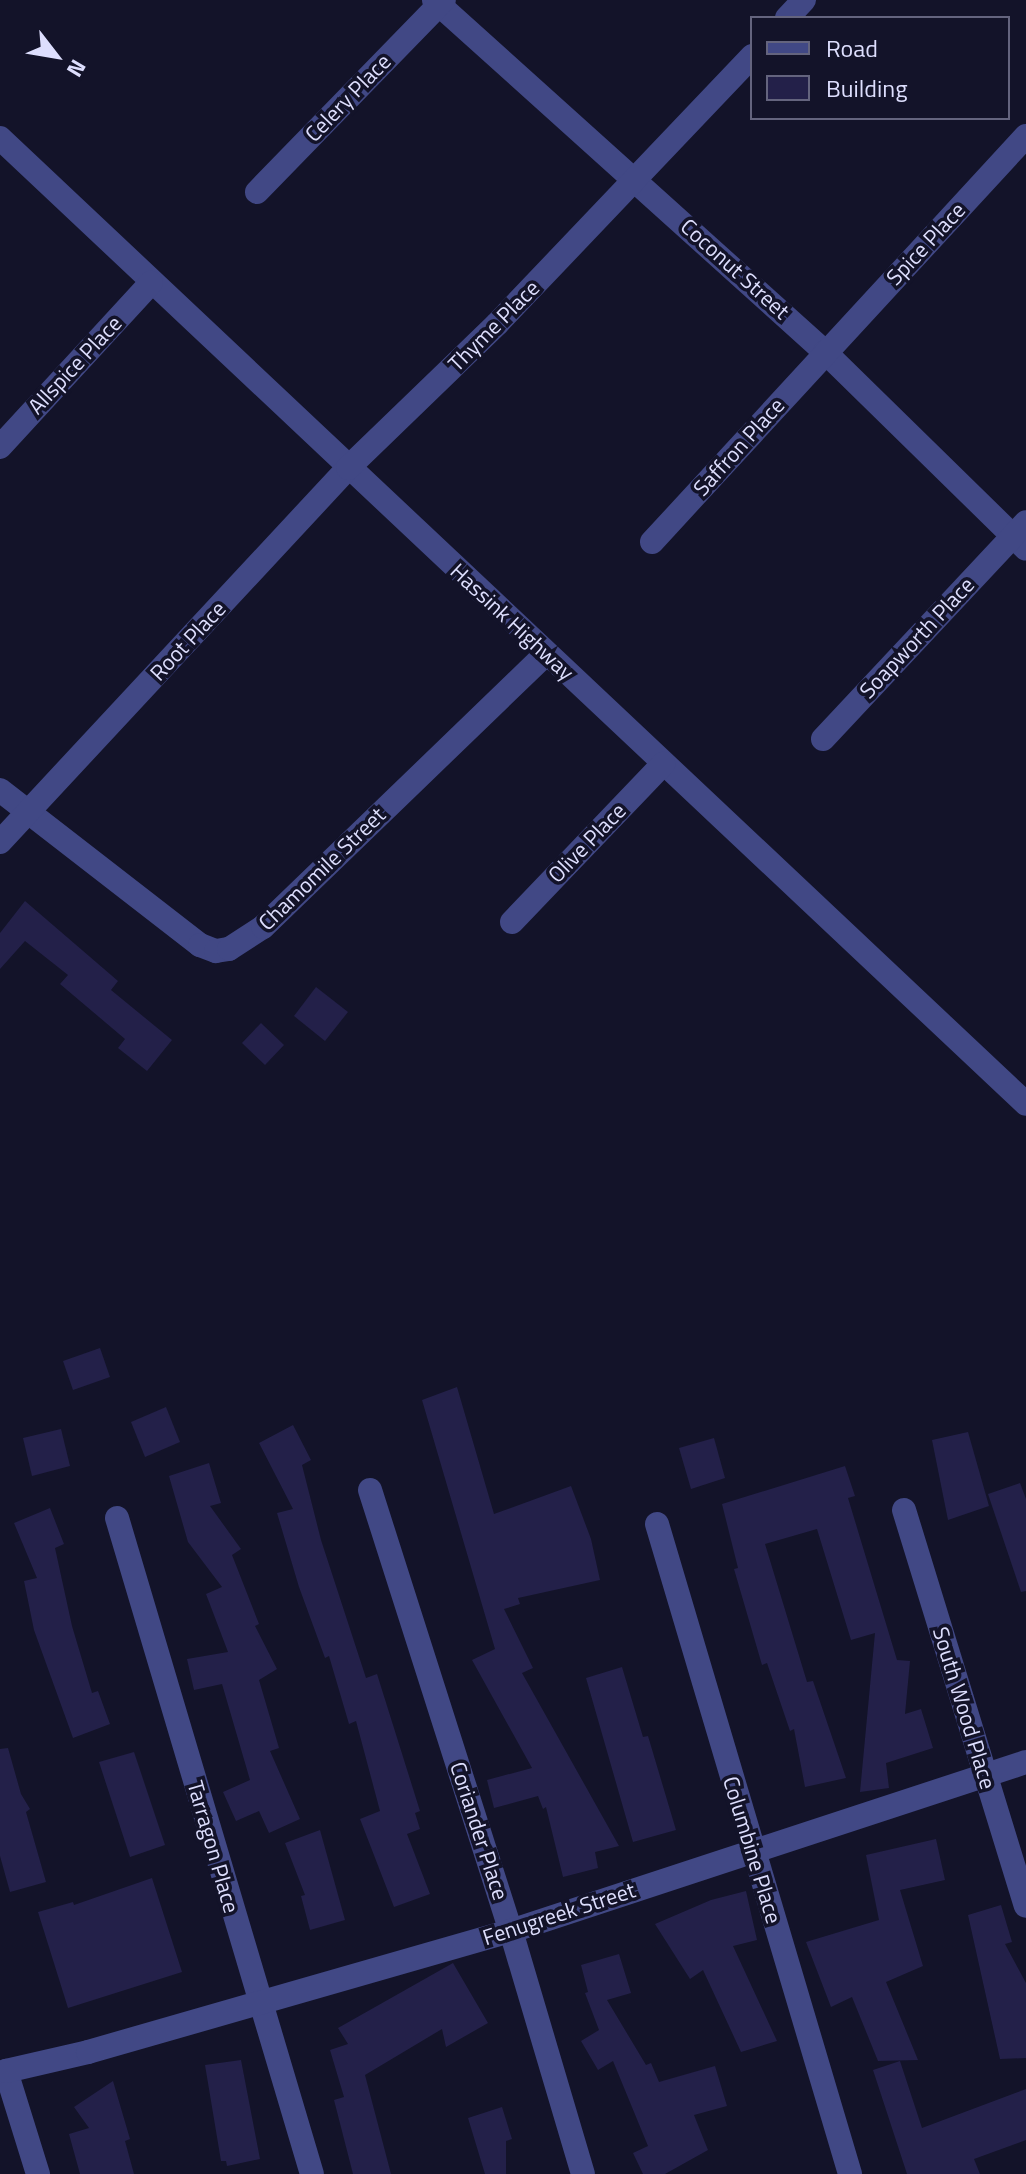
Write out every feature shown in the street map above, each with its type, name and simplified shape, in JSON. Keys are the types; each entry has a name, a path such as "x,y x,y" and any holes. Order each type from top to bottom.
{"street":[{"path":"789,16 804,0"},
{"name":"Coconut Street","path":"439,2 825,352 1021,536"},
{"name":"Celery Place","path":"257,192 439,2"},
{"name":"Thyme Place","path":"348,468 497,324 637,181 750,58"},
{"name":"Spice Place","path":"825,352 1026,136"},
{"name":"Hassink Highway","path":"0,138 1026,1104"},
{"name":"Allspice Place","path":"0,447 151,283"},
{"name":"Saffron Place","path":"652,542 825,352"},
{"name":"Root Place","path":"0,842 348,468"},
{"name":"Soapworth Place","path":"823,739 1021,536"},
{"name":"Chamomile Street","path":"0,790 200,945 216,951 229,949 263,927 546,654"},
{"name":"Olive Place","path":"512,922 663,764"},
{"name":"Coriander Place","path":"370,1490 511,1931 583,2174"},
{"name":"South Wood Place","path":"904,1510 1026,1906"},
{"name":"Tarragon Place","path":"117,1518 258,2003 312,2174"},
{"name":"Columbine Place","path":"657,1524 751,1852 850,2174"},
{"name":"Fenugreek Street","path":"3,2062 88,2052 511,1931 1026,1762"},
{"path":"3,2062 38,2174"}],"building":[{"path":"25,901 118,981 111,990 172,1040 147,1071 118,1048 125,1039 60,984 68,975 25,941 0,969 0,933"},
{"path":"316,987 348,1012 325,1041 294,1016"},
{"path":"261,1023 284,1045 265,1065 242,1043"},
{"path":"100,1348 110,1377 73,1390 63,1361"},
{"path":"457,1387 494,1514 571,1486 591,1539 600,1580 518,1598 520,1604 504,1609 533,1668 522,1673 619,1846 595,1852 598,1868 563,1877 546,1807 543,1809 538,1796 494,1808 487,1780 532,1768 472,1660 495,1649 422,1400"},
{"path":"166,1407 180,1442 145,1457 131,1422"},
{"path":"293,1425 311,1460 302,1465 321,1540 366,1678 377,1674 420,1811 415,1813 420,1829 407,1834 430,1894 394,1907 360,1819 380,1811 356,1721 349,1724 329,1656 325,1658 299,1587 277,1513 293,1509 259,1443"},
{"path":"61,1429 70,1466 32,1476 23,1438"},
{"path":"968,1432 989,1506 948,1520 932,1440"},
{"path":"714,1438 725,1478 691,1489 679,1448"},
{"path":"209,1463 221,1503 210,1506 241,1549 232,1555 259,1624 255,1626 277,1669 259,1680 279,1748 270,1751 300,1819 269,1833 259,1811 236,1821 223,1792 250,1780 222,1684 194,1690 187,1659 228,1652 206,1594 222,1587 188,1542 169,1476"},
{"path":"845,1466 855,1496 848,1498 897,1660 910,1661 905,1714 921,1709 933,1748 886,1763 889,1788 860,1792 875,1633 851,1640 817,1529 765,1544 807,1682 813,1681 846,1778 805,1787 794,1729 790,1731 767,1663 762,1665 734,1569 738,1568 722,1504"},
{"path":"1020,1483 1026,1499 1026,1591 1021,1592 988,1494"},
{"path":"50,1508 64,1544 55,1548 72,1626 92,1693 98,1691 110,1724 73,1738 34,1630 24,1581 37,1578 14,1523"},
{"path":"622,1667 643,1737 648,1736 676,1830 633,1842 586,1678"},
{"path":"8,1748 21,1794 30,1809 26,1812 46,1882 10,1892 0,1856 0,1749"},
{"path":"134,1752 165,1845 130,1857 99,1762"},
{"path":"320,1830 345,1920 310,1930 301,1896 305,1895 285,1843"},
{"path":"936,1839 945,1880 900,1890 923,1966 886,1982 918,2060 878,2061 852,1997 831,2007 806,1942 879,1920 866,1855"},
{"path":"152,1878 182,1972 68,2008 38,1912 73,1902 74,1905"},
{"path":"746,1891 757,1940 733,1946 777,2041 741,2052 703,1970 690,1979 655,1924 711,1900"},
{"path":"1001,1905 1012,1942 1005,1944 1026,1983 1026,2058 1000,2059 968,1915"},
{"path":"619,1954 631,1993 607,2000 646,2065 651,2063 659,2082 715,2066 727,2106 694,2115 708,2150 665,2174 643,2174 633,2153 648,2146 613,2061 598,2070 581,2041 599,2030 585,1993 588,1992 581,1965"},
{"path":"453,1963 488,2023 446,2047 442,2029 365,2075 391,2174 353,2174 334,2100 344,2097 330,2050 348,2044 338,2028"},
{"path":"241,2060 260,2159 227,2166 226,2161 221,2161 205,2065"},
{"path":"900,2061 922,2128 1026,2089 1026,2140 974,2159 980,2174 907,2174 873,2070"},
{"path":"113,2081 130,2139 125,2141 134,2174 80,2174 69,2134 89,2128 74,2107"},
{"path":"502,2107 512,2139 506,2141 506,2174 485,2174 468,2118"}]}
